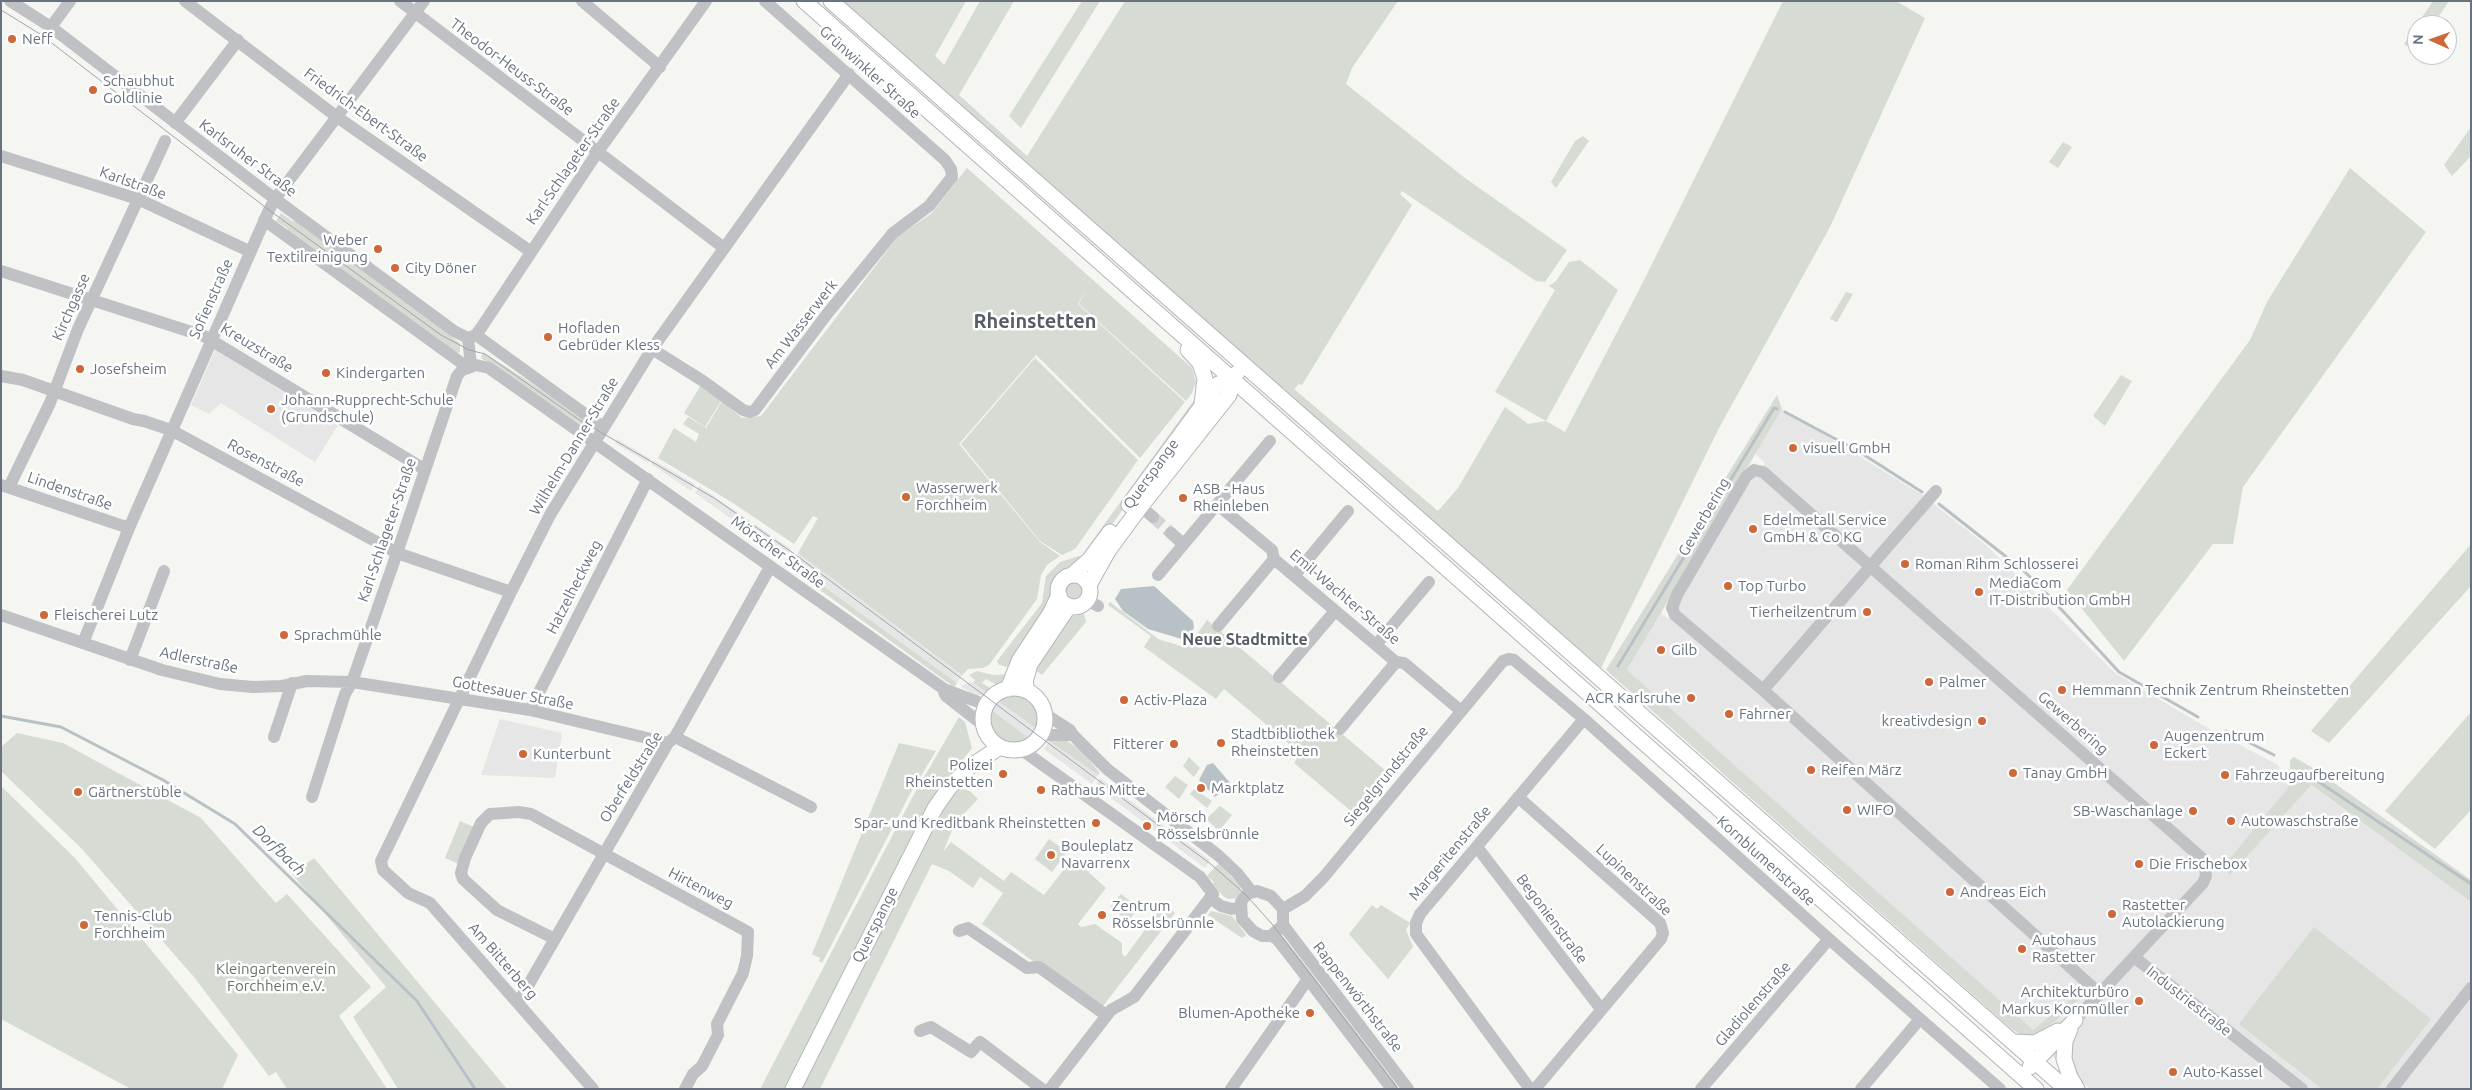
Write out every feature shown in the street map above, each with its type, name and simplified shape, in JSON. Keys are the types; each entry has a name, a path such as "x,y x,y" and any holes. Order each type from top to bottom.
{"main road":[{"path":"804,1 2036,1089"},
{"path":"832,1 2015,1042 2066,1089"},
{"path":"1173,326 1189,352 1200,363 1205,388 1201,405"},
{"name":"Querspange","path":"1091,597 1108,551 1201,405 1218,384 1232,379 1244,365"},
{"name":"Querspange","path":"1072,575 1090,559 1229,395 1232,379"},
{"path":"1072,575 1083,577 1091,597 1079,606 1070,606 1061,600 1059,595 1058,589 1063,579 1072,575"},
{"path":"1008,688 1019,661 1050,614 1059,595"},
{"path":"1027,691 1025,682 1030,664 1070,606"},
{"path":"968,768 984,729 986,705 994,695 1008,688 1027,691 1040,702 1045,714 1041,735 1034,744 1022,750 1000,747 984,729"},
{"path":"968,768 1000,747"},
{"name":"Querspange","path":"793,1089 922,831 948,788 968,768"},
{"path":"2015,1042 2035,1043 2076,1020"},
{"path":"2076,1020 2067,1035 2064,1054 2067,1072 2077,1089"},
{"name":"Industriestraße","path":"2022,1076 2076,1020"}],"street":[{"name":"Karlsruher Straße","path":"10,1 51,26 275,199 460,336 472,337 603,427"},
{"path":"51,26 70,1"},
{"name":"Friedrich-Ebert-Straße","path":"185,1 337,117 530,251"},
{"name":"Theodor-Heuss-Straße","path":"400,1 724,248"},
{"name":"Sofienstraße","path":"83,643 171,430 249,251 275,199 424,1"},
{"path":"582,1 660,66"},
{"name":"Karl-Schlageter-Straße","path":"472,337 597,152 706,1"},
{"name":"Grünwinkler Straße","path":"765,1 945,160 952,169"},
{"path":"175,123 238,40"},
{"name":"Wilhelm-Danner-Straße","path":"381,866 384,855 510,592 550,515 652,349 849,74"},
{"name":"Kirchgasse","path":"5,486 54,392 78,329 165,141"},
{"name":"Karlstraße","path":"1,156 138,199 249,251"},
{"name":"Am Wasserwerk","path":"652,349 703,380 743,410 750,412 755,410 893,233 929,206 949,184 952,177 952,169"},
{"path":"264,220 469,367 481,365 489,368 594,442"},
{"name":"Kreuzstraße","path":"1,271 93,299 211,339 424,469"},
{"path":"469,367 472,337"},
{"name":"Karl-Schlageter-Straße","path":"312,797 345,694 352,682 398,553 424,469 457,376 469,367"},
{"name":"Rosenstraße","path":"1,376 23,380 171,430 398,553 510,592"},
{"path":"1158,574 1270,441"},
{"name":"Mörscher Straße","path":"594,442 944,689 986,705"},
{"name":"Gewerbering","path":"2100,994 1763,690 1679,619 1672,608 1677,595 1746,476 1754,470 1763,472 2204,860 2206,876 2203,883 2134,957"},
{"name":"Hatzelheckweg","path":"530,710 648,479"},
{"name":"Lindenstraße","path":"5,486 129,528"},
{"path":"1763,690 1936,492"},
{"path":"1137,503 1153,517"},
{"name":"Emil-Wachter-Straße","path":"1214,508 1219,506 1272,550 1274,559 1294,576 1396,662 1404,664 1460,710"},
{"path":"1294,576 1348,511"},
{"path":"1171,533 1183,544"},
{"path":"1218,626 1274,559"},
{"name":"Oberfeldstraße","path":"518,1003 770,568"},
{"path":"130,660 164,571"},
{"path":"1376,645 1429,582"},
{"path":"1279,677 1335,610"},
{"name":"Adlerstraße","path":"1,615 130,660 181,676 220,684 254,686 321,681 352,682"},
{"name":"Siegelgrundstraße","path":"1283,909 1305,896 1323,878 1460,710 1503,661 1510,659"},
{"name":"Kornblumenstraße","path":"1510,659 1518,662 1584,719 1829,939 2000,1089"},
{"path":"1340,729 1396,662"},
{"name":"Gottesauer Straße","path":"352,682 530,710 671,740 811,807"},
{"path":"274,736 292,684"},
{"name":"Mörscher Straße","path":"944,689 946,696 984,729"},
{"path":"1045,714 1068,728 1072,735 1106,769 1219,856 1237,873 1252,892 1271,896 1283,909 1283,925 1271,936 1262,936 1253,931 1242,919 1241,907 1244,898 1252,892"},
{"name":"Margeritenstraße","path":"1530,1089 1416,934 1416,923 1420,914 1584,719"},
{"path":"1041,735 1072,735"},
{"path":"1022,750 1200,878 1212,894 1134,997 1111,1010 1106,1015 1050,1089"},
{"name":"Lupinenstraße","path":"1518,797 1663,927 1661,939 1535,1089"},
{"path":"556,939 497,910 464,879 462,866 481,823 490,814 526,813 603,854"},
{"name":"Begonienstraße","path":"1477,847 1601,1009"},
{"name":"Hirtenweg","path":"603,854 748,932 747,956 743,973 717,1024 718,1034 702,1066 693,1074 685,1089"},
{"name":"Am Bitterberg","path":"381,866 386,874 408,893 430,903 593,1089"},
{"path":"1210,898 1221,906 1232,910 1241,907"},
{"name":"Rappenwörthstraße","path":"1283,925 1408,1089"},
{"path":"959,931 968,928 1027,968 1039,967 1106,1015"},
{"name":"Rappenwörthstraße","path":"1271,936 1277,939 1392,1089"},
{"name":"Gladiolenstraße","path":"1701,1089 1829,939"},
{"name":"Industriestraße","path":"2076,1020 2134,957 2302,1089"},
{"path":"1231,1089 1308,979"},
{"path":"2392,1089 2471,988"},
{"path":"1861,1089 1920,1019"},
{"path":"920,1030 931,1027 971,1052 980,1042 1042,1089"}],"shaded area":[{"name":"Johann-Rupprecht-Schule (Grundschule)","path":"215,350 338,425 315,462 221,403 209,414 191,405"},
{"path":"1782,409 1924,496 1988,547 2115,673 2206,727 2278,765 2283,779 2310,785 2471,902 2471,1089 2090,1089 2030,1037 1627,670 1661,613 1668,619 1748,486 1765,463 1755,453"},
{"path":"617,439 651,459 648,463 615,443"},
{"path":"653,460 695,484 691,491 651,464"},
{"path":"699,486 791,549 785,557 695,493"},
{"path":"798,553 962,675 957,683 793,564"},
{"path":"1154,586 1193,621 1194,628 1185,640 1148,629 1123,611 1115,599 1121,589"},
{"path":"971,682 988,693 975,697 961,686"},
{"path":"995,699 1037,729 1029,738 989,708"},
{"name":"Kunterbunt","path":"500,719 562,733 555,778 481,775"},
{"path":"1049,741 1098,775 1092,784 1044,749"},
{"path":"1213,763 1231,784 1215,797 1199,780 1207,765"},
{"path":"1100,778 1210,860 1205,868 1095,786"}],"green space":[{"path":"838,1 966,1 935,56 944,65 980,1 1014,1 959,95 1027,156 1125,1 1398,1 1352,68 1346,84 1465,178 1567,250 1545,282 1536,281 1402,191 1400,194 1412,205 1302,385 1299,384 1294,389 1438,511 1458,488 1505,407 1528,424 1546,421 1565,432 1638,292 1783,1 1896,1 1925,18 1830,227 1719,428 1601,668"},
{"path":"1082,1 1100,1 1021,128 1009,116"},
{"path":"2433,1 2449,1 2440,15 2424,15"},
{"path":"2471,127 2471,156 2452,176 2444,165"},
{"path":"1583,136 1589,141 1556,188 1551,182 1575,141"},
{"path":"2063,142 2072,147 2058,168 2049,162"},
{"path":"967,168 1192,368 1196,382 1192,393 1186,401 1079,304 1085,290 1078,304 1185,402 1140,458 1036,355 959,444 1040,542 1060,556 1047,565 1041,575 1037,599 989,665 983,668 968,669 962,675 798,553 818,518 813,516 794,544 733,503 658,458 674,428 696,442 699,434 683,424 688,417 706,428 722,401 742,418 761,416 899,235 931,214"},
{"path":"2350,168 2426,232 2243,487 2233,544 2213,544 2124,661 2067,590 2250,340 2267,302"},
{"path":"281,213 292,221 298,220 460,343 460,352 457,353 290,236 287,228 276,221"},
{"path":"1580,260 1618,290 1546,421 1495,392 1555,290 1549,286 1556,281 1569,262"},
{"path":"1846,292 1853,294 1837,322 1830,319"},
{"path":"483,352 590,421 586,428 481,358"},
{"path":"1035,358 1138,460 1075,549 1062,555 1040,541 961,444"},
{"path":"2121,375 2132,381 2105,426 2093,416"},
{"path":"701,385 723,398 705,427 684,413"},
{"path":"1777,395 1782,409 1627,670 2033,1030 2075,996 2078,1000 2041,1034 2030,1037 2020,1035 2008,1026 1606,670"},
{"path":"1197,396 1199,397 1185,423 1090,555 1085,551"},
{"path":"2471,544 2471,586 2329,743 2311,731"},
{"path":"1079,556 1086,560 1059,571 1055,576 1050,585 1051,599 1011,668 999,665 997,661 1042,603 1046,576 1060,562"},
{"path":"793,564 957,683 954,687 791,569"},
{"path":"1074,580 1082,583 1085,591 1082,599 1074,602 1066,599 1063,591 1066,583"},
{"path":"1110,602 1158,639 1181,646 1192,641 1207,620 1386,771 1353,813 1294,763 1300,753 1224,689 1216,699 1144,647 1151,636 1108,605"},
{"path":"1084,614 1086,622 1042,675 1035,670 1070,617"},
{"path":"977,671 993,675 1009,674 1002,684 997,685 986,679 982,683 992,689 988,693 973,683 975,680 969,675"},
{"path":"1011,693 1024,696 1036,707 1039,720 1037,729 995,699"},
{"path":"989,708 1029,738 1025,742 1010,744 995,737 987,725"},
{"path":"2471,712 2471,810 2435,849 2385,811"},
{"path":"959,717 965,722 972,748 942,787 787,1089 760,1089 913,796"},
{"name":"Kleingartenverein Forchheim e.V.","path":"17,733 63,743 201,818 276,903 287,894 371,987 339,1016 387,1089 287,1089 276,1072 269,1076 194,977 82,849 1,771 1,747"},
{"path":"1065,740 1080,749 1100,773 1098,775 1049,741"},
{"path":"899,743 936,751 910,794 822,963 819,961 820,958 812,954"},
{"path":"1189,757 1200,768 1194,777 1183,766"},
{"path":"2294,757 2316,770 2471,880 2471,902 2311,785 2230,875 2223,867 2287,789 2291,780 2290,760"},
{"path":"1175,776 1188,785 1179,799 1165,787"},
{"name":"Tennis-Club Forchheim","path":"1,786 75,858 238,1055 222,1089 131,1089 1,1019"},
{"path":"957,787 970,791 978,799 955,823 943,852 951,842 1004,881 1011,872 1044,895 1073,858 1106,888 1078,924 1081,927 1095,924 1122,943 1122,954 1125,957 1164,904 1175,913 1100,1010 982,924 1003,893 980,877 973,888 949,871 932,864 820,1089 798,1089 931,824"},
{"path":"1194,789 1212,801 1207,808 1190,794"},
{"path":"1220,806 1232,815 1219,831 1206,819"},
{"path":"460,821 474,827 459,864 445,858"},
{"name":"Bouleplatz Navarrenx","path":"1049,839 1067,852 1052,872 1035,859"},
{"path":"314,858 507,1089 398,1089 353,1017 386,987 292,874"},
{"path":"1219,863 1240,886 1241,892 1238,898 1228,899 1223,896 1213,884 1214,882 1207,876"},
{"path":"1121,894 1139,908 1128,921 1110,907"},
{"path":"1372,905 1377,909 1381,905 1410,923 1406,930 1413,947 1388,979 1349,934"},
{"path":"1211,911 1232,916 1246,935 1242,938 1208,915"},
{"path":"2314,927 2431,1019 2377,1089 2322,1089 2239,1024"}],"waterway":[{"path":"1618,666 1774,408 1777,409"},
{"path":"1785,412 1858,451 1922,492"},
{"path":"1939,504 2023,570 2119,672 2198,717"},
{"name":"Dorfbach","path":"1,716 61,727 163,780 235,824 417,1001 475,1089"},
{"path":"2226,731 2274,755"},
{"path":"2319,782 2471,884"}],"tunnel":[{"path":"1153,517 1171,533"}],"tram line":[{"path":"1,10 40,34 269,210 441,335 469,350 485,354 578,419 714,498 793,553 1212,865 1246,895 1272,924 1398,1089"}],"place":[{"name":"Neff","path":"12,39"},
{"name":"Schaubhut Goldlinie","path":"93,90"},
{"name":"Weber Textilreinigung","path":"378,249"},
{"name":"City Döner","path":"395,268"},
{"name":"Hofladen Gebrüder Kless","path":"548,337"},
{"name":"Josefsheim","path":"80,369"},
{"name":"Kindergarten","path":"326,373"},
{"name":"Johann-Rupprecht-Schule (Grundschule)","path":"271,409"},
{"name":"visuell GmbH","path":"1793,448"},
{"name":"Wasserwerk Forchheim","path":"906,497"},
{"name":"ASB - Haus Rheinleben","path":"1183,498"},
{"name":"Edelmetall Service GmbH & Co KG","path":"1753,529"},
{"name":"Roman Rihm Schlosserei","path":"1905,564"},
{"name":"Top Turbo","path":"1728,586"},
{"name":"MediaCom IT-Distribution GmbH","path":"1979,592"},
{"name":"Tierheilzentrum","path":"1867,612"},
{"name":"Fleischerei Lutz","path":"44,615"},
{"name":"Sprachmühle","path":"284,635"},
{"name":"Gilb","path":"1661,650"},
{"name":"Palmer","path":"1929,682"},
{"name":"Hemmann Technik Zentrum Rheinstetten","path":"2062,690"},
{"name":"ACR Karlsruhe","path":"1691,698"},
{"name":"Activ-Plaza","path":"1124,700"},
{"name":"Fahrner","path":"1729,714"},
{"name":"kreativdesign","path":"1982,721"},
{"name":"Stadtbibliothek Rheinstetten","path":"1221,743"},
{"name":"Fitterer","path":"1174,744"},
{"name":"Augenzentrum Eckert","path":"2154,745"},
{"name":"Kunterbunt","path":"523,754"},
{"name":"Reifen März","path":"1811,770"},
{"name":"Tanay GmbH","path":"2013,773"},
{"name":"Polizei Rheinstetten","path":"1003,774"},
{"name":"Fahrzeugaufbereitung","path":"2225,775"},
{"name":"Marktplatz","path":"1201,788"},
{"name":"Rathaus Mitte","path":"1041,790"},
{"name":"Gärtnerstüble","path":"78,792"},
{"name":"WIFO","path":"1847,810"},
{"name":"SB-Waschanlage","path":"2193,811"},
{"name":"Autowaschstraße","path":"2231,821"},
{"name":"Spar- und Kreditbank Rheinstetten","path":"1096,823"},
{"name":"Mörsch Rösselsbrünnle","path":"1147,826"},
{"name":"Bouleplatz Navarrenx","path":"1051,855"},
{"name":"Die Frischebox","path":"2139,864"},
{"name":"Andreas Eich","path":"1950,892"},
{"name":"Rastetter Autolackierung","path":"2112,914"},
{"name":"Zentrum Rösselsbrünnle","path":"1102,915"},
{"name":"Tennis-Club Forchheim","path":"84,925"},
{"name":"Autohaus Rastetter","path":"2022,949"},
{"name":"Architekturbüro Markus Kornmüller","path":"2139,1001"},
{"name":"Blumen-Apotheke","path":"1310,1013"},
{"name":"Auto-Kassel","path":"2173,1072"}],"district":[{"name":"Rheinstetten","path":"1035,321"},
{"name":"Neue Stadtmitte","path":"1245,640"}]}
